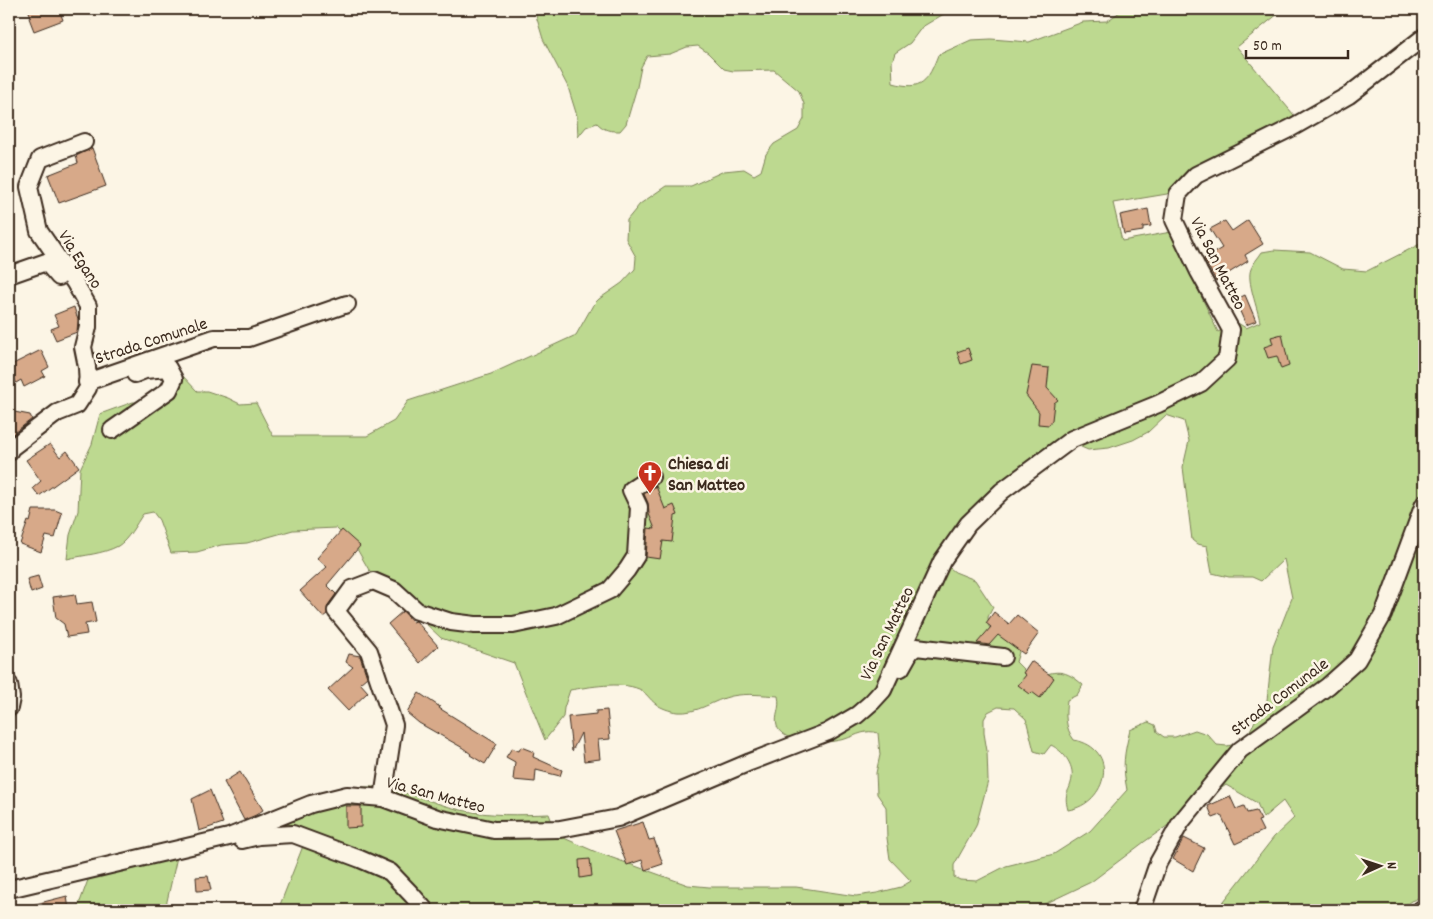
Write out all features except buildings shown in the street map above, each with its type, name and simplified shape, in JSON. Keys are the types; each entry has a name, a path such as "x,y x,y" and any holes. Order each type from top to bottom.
{"street":[{"name":"Via San Matteo","path":"9,889 229,837 311,804 347,794 383,798 437,818 494,830 560,829 618,818 750,762 828,732 858,715 883,690 942,561 968,524 1002,491 1072,439 1158,404 1201,383 1227,359 1232,330 1199,272 1174,220 1178,194 1196,175 1291,128 1349,95 1424,37"},
{"name":"Via Egano","path":"84,142 40,159 29,186 39,231 82,294 88,306 88,327 83,347 88,385"},
{"path":"9,275 46,262 73,293 82,294"},
{"name":"Strada Comunale","path":"88,385 214,338 249,338 347,304"},
{"path":"9,452 11,448 57,412 76,405 88,385 113,383 145,370 168,368 174,379 168,390 112,430"},
{"path":"383,798 394,725 369,651 336,611 352,589 373,581 394,590 418,611 451,622 475,625 513,625 556,616 610,590 627,570 636,556 640,507 631,490 651,477"},
{"name":"Strada Comunale","path":"1142,910 1158,863 1181,822 1240,750 1328,686 1357,660 1383,615 1424,504"},
{"path":"883,690 895,679 910,652 916,647 1003,657"},
{"path":"9,684 11,698 9,708"},
{"path":"229,837 236,841 259,836 293,834 390,872 425,910"},
{"path":"1420,910 1424,909"}],"green space":[{"path":"534,9 952,9 922,27 910,43 895,53 892,62 893,83 911,86 923,82 931,71 938,55 971,40 991,39 1029,42 1083,22 1107,21 1124,9 1284,9 1237,47 1304,127 1210,165 1167,194 1113,203 1122,241 1171,232 1218,332 1236,322 1246,328 1260,322 1251,287 1250,274 1253,265 1262,252 1274,250 1310,252 1343,269 1367,271 1424,242 1424,896 1411,901 1398,910 1217,910 1274,837 1294,818 1283,801 1263,818 1257,803 1226,785 1144,842 1091,882 1032,910 278,910 303,846 276,837 258,818 323,793 364,787 388,789 472,812 505,815 549,814 557,835 596,852 688,885 709,887 796,887 856,896 901,887 911,881 890,859 886,807 877,794 876,773 880,755 878,733 865,732 845,739 826,742 801,741 787,736 778,729 776,719 779,705 778,696 738,695 692,711 677,712 658,705 639,689 614,685 570,690 563,717 545,740 514,663 441,638 369,570 357,549 336,528 293,530 247,543 221,545 197,552 171,553 159,520 153,512 143,514 128,536 118,546 100,553 67,559 70,535 78,511 80,469 92,444 100,414 133,402 154,403 181,374 197,391 207,391 240,404 256,403 273,436 367,436 394,421 408,401 491,374 576,335 593,305 622,283 635,269 636,257 626,239 627,220 640,204 666,186 691,186 724,171 744,169 754,175 761,171 766,154 774,144 798,130 804,119 804,104 799,91 774,70 733,71 724,69 698,46 687,47 670,54 647,56 641,67 626,124 620,131 610,131 597,123 586,127 578,137 577,116 568,87 543,39","holes":["1166,415 1184,421 1189,441 1183,467 1192,540 1197,544 1207,546 1212,573 1229,577 1252,577 1261,581 1284,559 1292,598 1273,646 1266,709 1256,719 1247,736 1236,744 1227,746 1217,745 1207,734 1195,730 1175,737 1164,737 1157,732 1155,725 1148,722 1130,730 1124,760 1127,790 1090,831 1054,854 1006,866 977,881 960,880 954,877 954,865 976,826 988,781 984,733 984,719 988,712 998,707 1014,708 1026,719 1034,751 1044,754 1051,745 1067,758 1072,773 1067,795 1068,810 1082,806 1092,798 1100,787 1103,776 1103,764 1098,753 1089,745 1074,740 1067,726 1067,700 1077,695 1083,685 1069,675 1057,672 1029,679 1016,662 1019,652 1018,642 989,627 988,617 993,607 975,580 955,572 946,565 983,511 1081,435 1081,447 1088,450 1109,448 1133,440 1148,432"]},
{"path":"179,848 165,910 77,910 92,869"}],"place":[{"name":"Chiesa di San Matteo","path":"650,494"}]}
